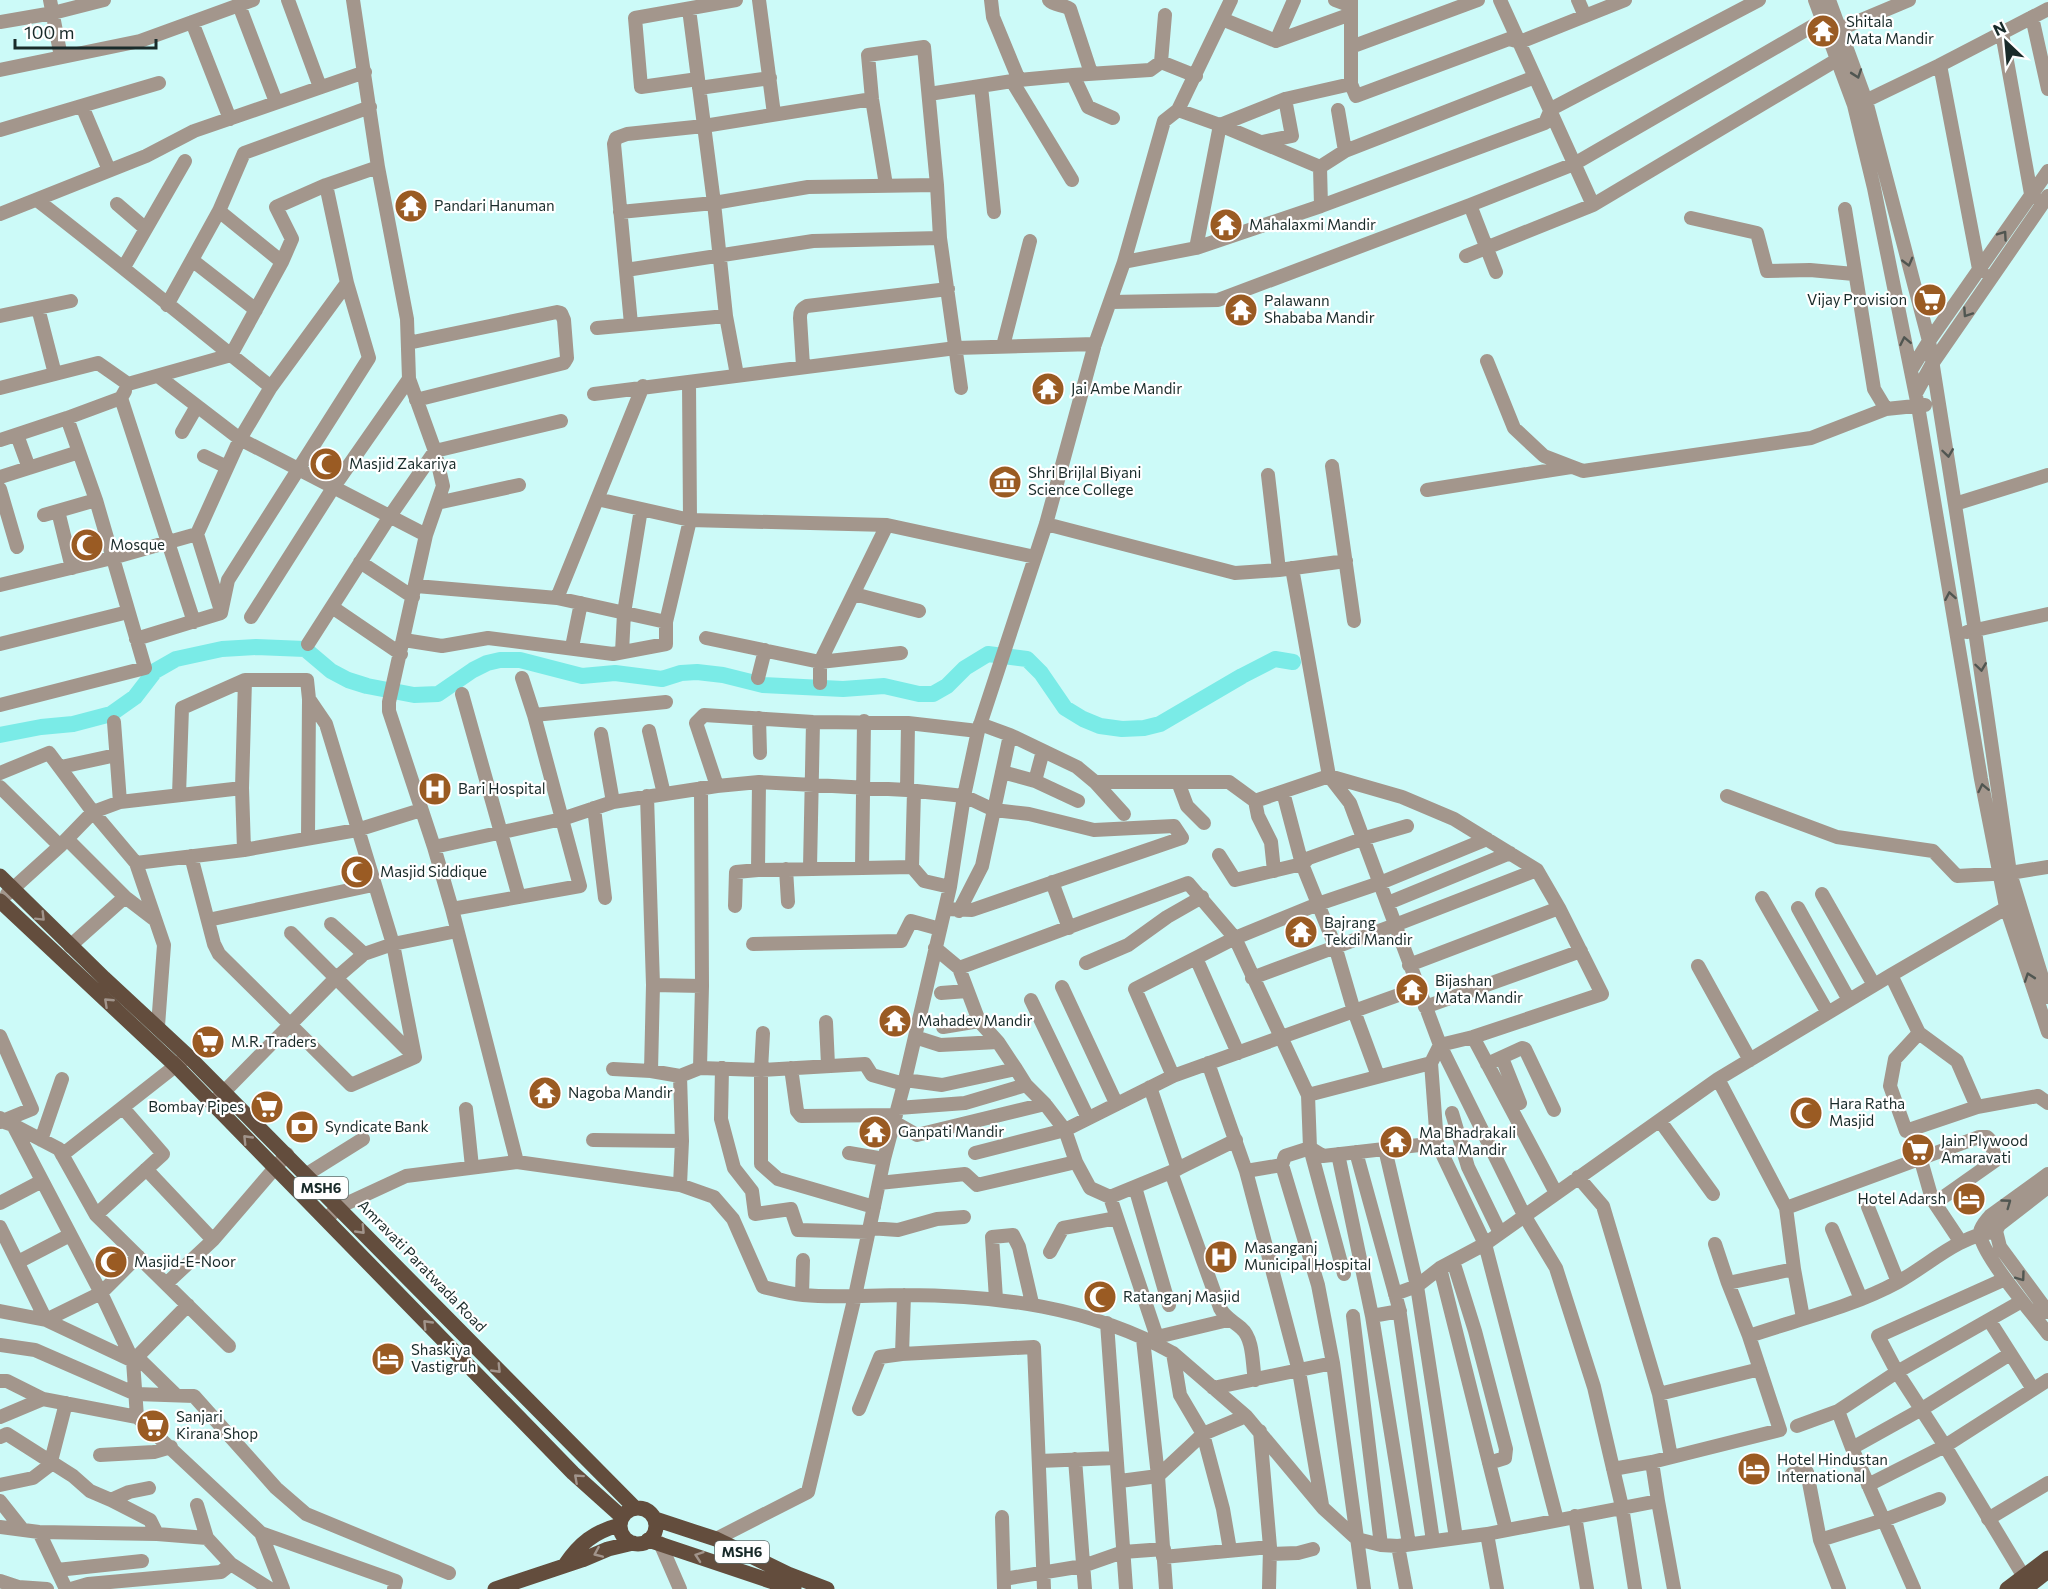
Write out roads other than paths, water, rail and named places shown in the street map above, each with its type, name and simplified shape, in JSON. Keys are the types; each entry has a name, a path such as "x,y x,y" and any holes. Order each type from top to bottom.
{"main road":[{"name":"Amravati Paratwada Road","path":"0,876 70,946 158,1026 287,1154 635,1508"},
{"name":"MSH6","path":"0,901 176,1066 621,1521"},
{"path":"495,1589 608,1549 654,1541 655,1518 643,1508 627,1511 621,1521 621,1532 633,1543"},
{"name":"MSH6","path":"655,1518 716,1539 788,1584"},
{"path":"565,1565 579,1546 602,1530 621,1521"},
{"name":"MSH6","path":"654,1541 788,1584 828,1589"},
{"path":"2031,1584 2048,1558"},
{"path":"2007,1589 2031,1584 2048,1571"}],"street":[{"path":"0,22 52,7 105,0"},
{"path":"0,70 140,41 253,0"},
{"path":"288,0 320,87"},
{"path":"353,0 378,167 407,318 409,379 435,451 443,486 426,535 401,654 388,702 389,711 452,909 517,1162"},
{"path":"736,0 682,6 635,18 641,87 770,78"},
{"path":"759,0 774,114"},
{"path":"991,0 993,17 1016,81 1072,180"},
{"path":"1049,0 1053,4 1070,9 1091,73"},
{"path":"952,910 950,887 964,796 979,728 1046,524 1095,344 1124,262 1164,121 1178,110 1231,0"},
{"path":"1276,42 1294,0"},
{"path":"1335,0 1351,7"},
{"path":"1351,46 1478,0"},
{"path":"1500,0 1593,205"},
{"path":"1578,0 1585,16"},
{"path":"1351,7 1351,84 1356,96 1509,39 1520,42 1625,0"},
{"path":"1124,262 1196,248 1321,206 1545,123 1551,109 1759,0"},
{"path":"1815,0 1840,28 1843,56"},
{"path":"1829,0 1828,17 1860,103 1929,341 1975,631 2005,873"},
{"path":"1840,28 1909,0"},
{"path":"239,5 276,102"},
{"path":"682,6 699,83 726,316 737,375"},
{"path":"52,7 61,57"},
{"path":"1222,19 1276,42 1351,7"},
{"path":"1860,103 2048,9"},
{"path":"928,94 1016,81 1091,73 1150,70 1161,62 1165,15"},
{"path":"1111,302 1218,300 1574,164 1828,17"},
{"path":"2032,17 2048,89"},
{"path":"192,22 230,119"},
{"path":"2002,33 2031,194"},
{"path":"886,185 872,99 868,55 924,47 938,185 940,238 961,388"},
{"path":"1466,256 1593,205 1843,56"},
{"path":"1161,62 1196,76"},
{"path":"1940,65 1979,269 1991,277"},
{"path":"0,214 146,156 194,131 365,72"},
{"path":"1073,75 1088,107 1113,118"},
{"path":"1320,167 1345,151 1535,77"},
{"path":"0,130 159,82"},
{"path":"1220,125 1285,99 1351,84"},
{"path":"981,86 994,212"},
{"path":"631,324 614,144 616,138 627,134 704,126 872,99"},
{"path":"1262,142 1292,136 1285,99"},
{"path":"1860,103 1874,188 1917,399 1981,779 2012,904 2048,1032"},
{"path":"82,106 109,170"},
{"path":"167,305 219,211 244,153 370,107"},
{"path":"1178,110 1320,167"},
{"path":"1338,110 1345,151"},
{"path":"1196,248 1220,125"},
{"path":"124,267 185,161"},
{"path":"0,440 121,398 128,384 231,355 282,262 292,239 276,207 378,167"},
{"path":"1320,167 1321,206"},
{"path":"1911,370 2048,171"},
{"path":"620,212 714,203 808,187 938,185"},
{"path":"221,613 228,580 369,358 347,283 326,186"},
{"path":"1917,399 1932,364 2046,200 2031,194"},
{"path":"37,200 124,267 167,305 271,387"},
{"path":"117,204 146,229"},
{"path":"1470,205 1496,272"},
{"path":"1845,209 1874,389 1886,409"},
{"path":"219,211 282,262"},
{"path":"1691,218 1757,233 1767,272 1810,270 1854,274"},
{"path":"626,270 813,241 940,238"},
{"path":"1003,345 1030,241"},
{"path":"192,260 256,310"},
{"path":"221,613 197,534 240,439 271,387 347,283"},
{"path":"803,366 800,313 807,306 948,289"},
{"path":"0,316 71,301"},
{"path":"38,308 55,374"},
{"path":"408,343 557,312 561,313 564,320 567,358 564,363 416,400"},
{"path":"597,328 726,316"},
{"path":"594,394 956,348 1095,344"},
{"path":"1487,361 1514,428 1544,456 1583,471 1811,438 1917,399 1939,403"},
{"path":"0,388 98,363 128,384"},
{"path":"158,376 240,439 426,535"},
{"path":"251,617 333,488 409,379"},
{"path":"404,640 446,646 488,638 613,654 666,645 666,622 690,520 689,382"},
{"path":"557,598 643,387"},
{"path":"121,398 194,622"},
{"path":"182,432 196,406"},
{"path":"0,705 145,668 96,500 68,418"},
{"path":"308,644 390,516 435,451 561,421"},
{"path":"17,435 28,468"},
{"path":"0,477 79,452"},
{"path":"204,456 227,467"},
{"path":"1332,466 1354,621"},
{"path":"1427,490 1573,467"},
{"path":"1268,475 1285,569 1308,659 1329,776 1350,803 1440,1045 1524,1215 1556,1268 1594,1387 1622,1507 1635,1589"},
{"path":"1955,504 2048,475"},
{"path":"437,503 519,485"},
{"path":"0,489 17,547"},
{"path":"597,499 690,520 887,525 1035,556"},
{"path":"44,515 96,500"},
{"path":"622,652 624,613 641,509"},
{"path":"58,511 72,568"},
{"path":"1046,524 1235,573 1346,561"},
{"path":"819,683 820,662 887,525"},
{"path":"0,585 112,558 197,534"},
{"path":"360,562 414,592 456,588 557,598 666,622"},
{"path":"854,594 919,611"},
{"path":"572,647 581,603"},
{"path":"332,607 401,654"},
{"path":"0,644 128,612"},
{"path":"136,639 221,613"},
{"path":"1957,635 2048,614"},
{"path":"706,638 820,662 902,653"},
{"path":"758,678 765,650"},
{"path":"452,909 580,886 522,678"},
{"path":"244,850 242,788 245,680"},
{"path":"179,795 182,708 245,680 307,680 309,699 308,838"},
{"path":"462,694 519,897"},
{"path":"309,699 326,724 393,944 415,1057"},
{"path":"534,715 666,702"},
{"path":"717,786 696,723 704,714 813,722 908,723 979,728 1010,735 1077,767 1095,782 1124,814"},
{"path":"759,718 760,753"},
{"path":"862,867 864,721"},
{"path":"114,722 120,802"},
{"path":"810,868 813,722"},
{"path":"908,723 912,867 924,881 950,887"},
{"path":"649,731 664,794"},
{"path":"601,734 613,801"},
{"path":"716,1539 807,1492 940,929 982,866 1010,735"},
{"path":"1035,781 1043,751"},
{"path":"0,773 49,753 61,766 93,812 136,863 164,945 158,1026"},
{"path":"61,766 116,755"},
{"path":"1002,772 1035,781 1078,801"},
{"path":"1255,801 1329,776 1402,797 1454,819 1537,870 1602,993 1473,1037 1440,1045 1431,1063 1437,1143 1485,1244 1557,1520"},
{"path":"434,847 562,819 613,801 759,782 910,790 964,796 994,810 1029,814 1094,830 1174,826 1182,838 972,910 952,910"},
{"path":"758,870 759,782"},
{"path":"1095,782 1229,782 1255,801 1258,816 1271,842 1274,871"},
{"path":"1178,782 1187,806 1204,823"},
{"path":"0,787 125,897 156,921"},
{"path":"0,901 93,812 120,802 242,788"},
{"path":"700,1068 701,788"},
{"path":"1283,792 1302,864 1335,946 1354,1011 1378,1077"},
{"path":"647,796 653,985 651,1071"},
{"path":"1727,796 1837,837 1933,851 1957,876 2048,867"},
{"path":"594,808 605,898"},
{"path":"136,863 244,850 357,830 421,810"},
{"path":"1219,855 1234,880 1302,864 1309,858 1407,826"},
{"path":"1173,1076 1135,989 1235,938 1318,904 1380,883 1487,839"},
{"path":"1388,903 1510,853"},
{"path":"191,856 219,954 351,1085 415,1057"},
{"path":"735,906 736,872 810,868 912,867"},
{"path":"786,869 788,902"},
{"path":"1252,978 1395,926 1537,870"},
{"path":"1052,882 1069,928"},
{"path":"958,968 1188,883 1235,938 1308,1095 1310,1148 1344,1274"},
{"path":"208,920 374,885"},
{"path":"1822,894 1874,985"},
{"path":"70,946 125,897"},
{"path":"1086,963 1128,945 1167,917 1202,897"},
{"path":"1762,898 1828,1013"},
{"path":"1395,1294 1417,1286 1440,1268 1485,1244 1718,1079 2012,904"},
{"path":"2012,904 2048,997"},
{"path":"1409,965 1559,908"},
{"path":"1798,908 1849,1000"},
{"path":"753,944 901,941 911,921 940,929"},
{"path":"331,924 364,954"},
{"path":"213,1104 335,979 364,954 393,944 457,931"},
{"path":"291,933 415,1057"},
{"path":"935,948 958,968 979,1021 998,1042 1026,1085 1045,1104 1065,1130 1076,1162 1090,1188 1110,1197 1236,1140"},
{"path":"1425,1006 1581,951"},
{"path":"1197,958 1238,1053"},
{"path":"1698,966 1750,1060"},
{"path":"1891,975 1919,1033 1957,1061 1977,1107"},
{"path":"653,985 702,986"},
{"path":"1062,987 1116,1103"},
{"path":"975,1153 1065,1130 1173,1076 1418,988"},
{"path":"941,993 967,991"},
{"path":"1031,1000 1088,1118"},
{"path":"943,1027 979,1021"},
{"path":"826,1022 828,1065"},
{"path":"763,1033 760,1070 761,1164 778,1179 873,1207"},
{"path":"1919,1033 1895,1059 1890,1086 1906,1131 1977,1107 2038,1096 2048,1103"},
{"path":"0,1036 32,1109 4,1121"},
{"path":"915,1037 940,1045 998,1042"},
{"path":"1473,1037 1556,1193"},
{"path":"1487,1064 1522,1048 1525,1049 1554,1110"},
{"path":"62,1155 188,1056"},
{"path":"1502,1058 1520,1103"},
{"path":"1308,1095 1431,1063"},
{"path":"613,1070 651,1071 680,1076 700,1068 760,1070 866,1064 872,1075 904,1082 942,1084 1016,1069"},
{"path":"1208,1064 1246,1171 1299,1371 1323,1508"},
{"path":"722,1068 721,1119 734,1168 752,1191 754,1214 791,1209 798,1230 897,1230 937,1219 964,1217"},
{"path":"791,1068 797,1111 801,1116 896,1115 965,1103 1026,1085"},
{"path":"680,1076 682,1141 680,1185"},
{"path":"41,1140 62,1079"},
{"path":"1718,1079 1786,1208 1803,1318"},
{"path":"1150,1087 1174,1170 1220,1308 1228,1320 1241,1328 1249,1341 1255,1380"},
{"path":"896,1115 917,1135 1045,1104"},
{"path":"96,1215 163,1154 123,1108"},
{"path":"466,1109 472,1167"},
{"path":"1452,1113 1468,1167 1500,1233"},
{"path":"4,1121 59,1149 96,1215 229,1346"},
{"path":"4,1121 42,1181 135,1359 137,1417"},
{"path":"1660,1121 1713,1194"},
{"path":"1786,1208 1920,1157 1983,1136 1990,1140 1996,1160 1935,1203"},
{"path":"307,1174 363,1138"},
{"path":"593,1140 682,1141"},
{"path":"1364,1589 1332,1358 1318,1285 1282,1166 1285,1156 1310,1148 1323,1156 1437,1143"},
{"path":"1385,1149 1417,1286 1456,1538"},
{"path":"1356,1152 1400,1311 1433,1541"},
{"path":"166,1284 213,1240 287,1154"},
{"path":"849,1154 884,1159"},
{"path":"1338,1154 1375,1333 1403,1545 1406,1589"},
{"path":"1920,1157 1935,1203 1960,1241"},
{"path":"326,1219 339,1207 406,1176 517,1162 680,1185 714,1197 733,1219 763,1287 802,1295 904,1295 1032,1303 1107,1323 1154,1341 1173,1353 1246,1416 1323,1508 1357,1539 1381,1545 1403,1545 1487,1534 1658,1501"},
{"path":"879,1183 965,1174 977,1185 1076,1162"},
{"path":"1246,1171 1282,1166"},
{"path":"146,1169 213,1240"},
{"path":"2048,1174 1990,1216 1983,1224 1980,1234 1986,1250 2005,1279 2048,1334"},
{"path":"1578,1177 1603,1206 1659,1394 1671,1457"},
{"path":"0,1203 42,1181"},
{"path":"1134,1187 1169,1305"},
{"path":"2048,1187 1999,1226 1996,1232 2000,1246 2048,1312"},
{"path":"1110,1197 1154,1341 1158,1476 1166,1589"},
{"path":"1868,1207 1898,1281"},
{"path":"1050,1252 1063,1227 1117,1218"},
{"path":"0,1227 46,1320"},
{"path":"1832,1229 1861,1299"},
{"path":"1749,1336 1861,1299 1898,1281 1960,1241 1980,1234 1996,1232"},
{"path":"18,1262 70,1235"},
{"path":"996,1299 992,1237 1013,1235 1019,1247 1032,1303"},
{"path":"1613,1469 1652,1462 1780,1430 1715,1244"},
{"path":"46,1320 100,1293 138,1256"},
{"path":"802,1295 803,1260"},
{"path":"1453,1261 1475,1330 1506,1449 1505,1458 1489,1463"},
{"path":"1440,1268 1506,1530"},
{"path":"1728,1283 1794,1269"},
{"path":"2005,1279 1878,1336 1897,1372 2031,1584"},
{"path":"902,1354 904,1295"},
{"path":"1797,1426 1838,1411 1897,1372 2022,1301"},
{"path":"135,1359 188,1305"},
{"path":"0,1311 46,1320 135,1359 176,1395"},
{"path":"1372,1316 1400,1311"},
{"path":"1353,1316 1381,1545"},
{"path":"1154,1341 1228,1320"},
{"path":"1989,1320 2033,1389"},
{"path":"1107,1323 1126,1589"},
{"path":"1213,1388 1299,1371 1332,1358 1375,1333"},
{"path":"0,1345 35,1350 136,1394 194,1396 276,1488 306,1514 449,1573"},
{"path":"859,1409 880,1357 1034,1347 1044,1589"},
{"path":"1173,1353 1180,1395 1203,1434 1224,1509 1230,1550"},
{"path":"1852,1448 1922,1409 2010,1354"},
{"path":"1659,1394 1760,1369"},
{"path":"1868,1485 1945,1446 2048,1380"},
{"path":"0,1381 7,1381 42,1399 137,1417 261,1533 396,1581 394,1589"},
{"path":"0,1417 42,1399"},
{"path":"0,1485 33,1478 48,1467 66,1403"},
{"path":"1838,1411 1914,1589"},
{"path":"1120,1481 1158,1476 1203,1434 1246,1416"},
{"path":"1260,1431 1270,1551 1269,1589"},
{"path":"0,1437 7,1434 73,1476 90,1491 150,1520 157,1533"},
{"path":"100,1455 154,1452 171,1447"},
{"path":"1039,1461 1116,1458"},
{"path":"1074,1459 1085,1589"},
{"path":"1652,1462 1674,1589"},
{"path":"1792,1474 1807,1472 1821,1540 1839,1589"},
{"path":"1988,1519 2048,1483"},
{"path":"111,1500 129,1492 148,1488"},
{"path":"1821,1540 1939,1499"},
{"path":"0,1501 23,1530"},
{"path":"197,1505 207,1538 231,1564 270,1589"},
{"path":"1575,1516 1587,1589"},
{"path":"1002,1517 1004,1584 1083,1566 1123,1552 1230,1550 1298,1553 1313,1549"},
{"path":"0,1527 39,1532 157,1533 207,1538"},
{"path":"39,1532 66,1589"},
{"path":"261,1533 283,1589"},
{"path":"1487,1534 1497,1589"},
{"path":"654,1541 680,1589"},
{"path":"57,1570 141,1561"},
{"path":"71,1589 88,1584 221,1572 231,1564"},
{"path":"0,1581 13,1588 46,1589"}],"waterway":[{"path":"0,735 41,727 73,724 111,714 135,697 155,671 176,659 222,649 256,647 305,649 331,671 348,680 414,695 438,694 473,670 500,660 520,660 582,676 615,673 662,679 681,673 697,672 723,675 763,685 843,689 884,686 919,694 933,694 947,686 965,668 988,654 1027,659 1041,673 1065,708 1100,726 1122,729 1144,728 1160,724 1275,659 1293,662"}],"place":[{"name":"Shitala Mata Mandir","path":"1823,31"},
{"name":"Pandari Hanuman","path":"411,206"},
{"name":"Mahalaxmi Mandir","path":"1226,225"},
{"name":"Vijay Provision","path":"1930,300"},
{"name":"Palawann Shababa Mandir","path":"1241,310"},
{"name":"Jai Ambe Mandir","path":"1048,389"},
{"name":"Masjid Zakariya","path":"326,464"},
{"name":"Shri Brijlal Biyani Science College","path":"1005,482"},
{"name":"Mosque","path":"87,545"},
{"name":"Bari Hospital","path":"435,789"},
{"name":"Masjid Siddique","path":"357,872"},
{"name":"Bajrang Tekdi Mandir","path":"1301,932"},
{"name":"Bijashan Mata Mandir","path":"1412,990"},
{"name":"Mahadev Mandir","path":"895,1021"},
{"name":"M.R. Traders","path":"208,1042"},
{"name":"Nagoba Mandir","path":"545,1093"},
{"name":"Bombay Pipes","path":"267,1107"},
{"name":"Hara Ratha Masjid","path":"1806,1113"},
{"name":"Syndicate Bank","path":"302,1127"},
{"name":"Ganpati Mandir","path":"875,1132"},
{"name":"Ma Bhadrakali Mata Mandir","path":"1396,1142"},
{"name":"Jain Plywood Amaravati","path":"1918,1150"},
{"name":"Hotel Adarsh","path":"1969,1199"},
{"name":"Masanganj Municipal Hospital","path":"1221,1257"},
{"name":"Masjid-E-Noor","path":"111,1262"},
{"name":"Ratanganj Masjid","path":"1100,1297"},
{"name":"Shaskiya Vastigruh","path":"388,1359"},
{"name":"Sanjari Kirana Shop","path":"153,1426"},
{"name":"Hotel Hindustan International","path":"1754,1469"}]}
